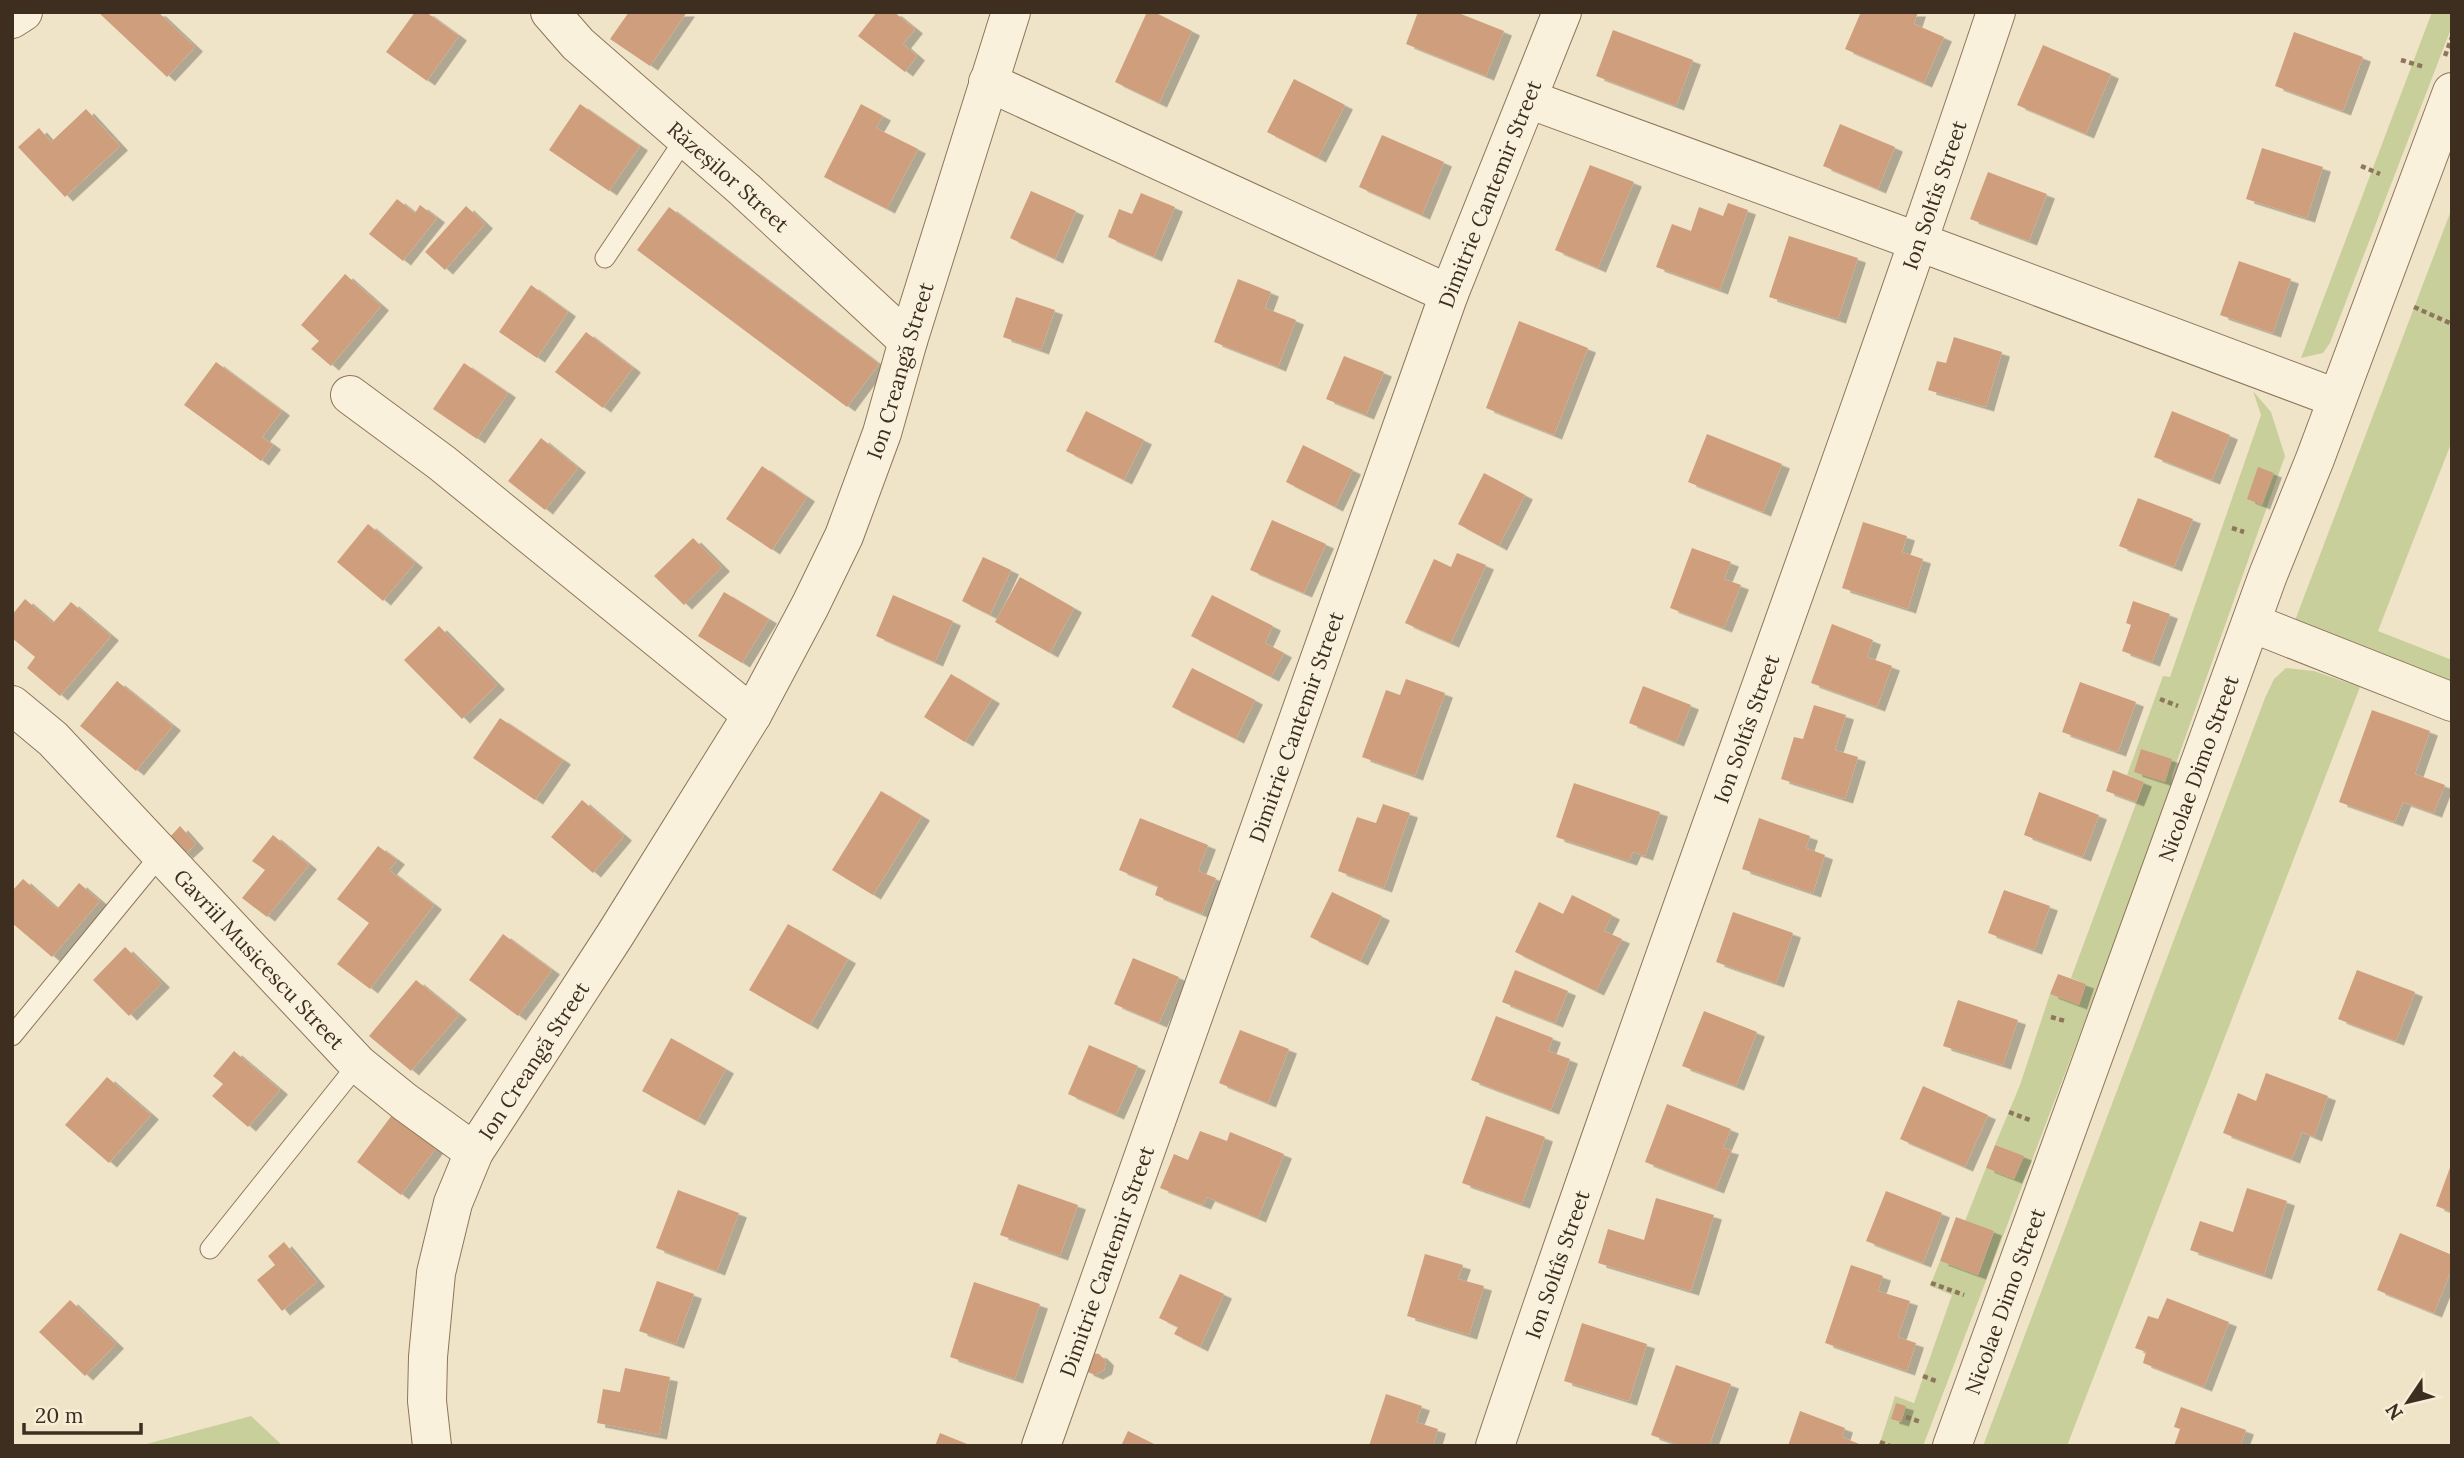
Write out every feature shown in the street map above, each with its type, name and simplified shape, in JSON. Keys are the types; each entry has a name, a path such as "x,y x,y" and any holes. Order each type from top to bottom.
{"street":[{"path":"12,19 23,12"},
{"name":"Răzeșilor Street","path":"550,12 578,44 686,136 908,341"},
{"name":"Ion Creangă Street","path":"432,1446 427,1390 436,1273 453,1203 474,1152 615,935 752,715 810,607 844,536 882,433 1011,12"},
{"name":"Dimitrie Cantemir Street","path":"1041,1446 1449,295 1562,12"},
{"name":"Ion Soltîs Street","path":"1495,1446 1589,1170 1919,242 1996,12"},
{"path":"988,82 1449,295"},
{"name":"Nicolae Dimo Street","path":"1952,1446 2252,623 2452,92"},
{"path":"1528,99 2336,398"},
{"path":"350,395 442,463 752,715"},
{"path":"2252,623 2452,702"},
{"name":"Gavriil Musicescu Street","path":"12,705 53,739 358,1064 474,1152"}],"lane":[{"path":"605,258 686,136"},
{"name":"Gavriil Musicescu Street","path":"12,1036 162,853"},
{"name":"Gavriil Musicescu Street","path":"210,1249 358,1064"}],"path":[{"path":"2408,304 2452,324"},
{"path":"1931,1283 1967,1295"},
{"path":"1881,1442 1890,1446"}],"green space":[{"path":"2432,12 2452,12 2452,27 2330,343 2323,353 2301,358"},
{"path":"2452,208 2452,441 2378,631 2452,660 2452,683 2294,623"},
{"path":"2253,391 2271,412 2285,456 2172,775 2170,798 1923,1446 1879,1446 1895,1396 1914,1403 1952,1295 1930,1286 1940,1261 1978,1275 1994,1232 1965,1221 1986,1168 2014,1179 2023,1157 1995,1145 2020,1085 2050,994 2079,1004 2086,984 2071,978 2144,782 2127,775 2163,676 2170,677 2261,415"},
{"path":"2286,668 2314,671 2360,687 2067,1446 1983,1446 2265,698 2274,679"},
{"path":"251,1416 283,1446 139,1446"}],"building":[{"path":"98,12 158,12 195,47 167,77"},
{"path":"415,12 426,12 459,36 427,81 386,52"},
{"path":"629,12 687,12 650,66 610,39"},
{"path":"877,12 894,12 915,29 903,44 917,56 905,72 858,36"},
{"path":"1147,12 1154,12 1192,31 1159,103 1115,82"},
{"path":"1418,12 1456,12 1504,31 1486,76 1406,44"},
{"path":"1861,12 1918,12 1914,24 1944,37 1924,83 1845,49"},
{"path":"1613,30 1693,60 1676,106 1596,76"},
{"path":"2294,32 2363,57 2343,111 2275,86"},
{"path":"2043,45 2111,74 2086,134 2017,105"},
{"path":"1294,79 1345,105 1318,158 1267,132"},
{"path":"580,104 640,146 609,191 549,150"},
{"path":"861,104 883,116 876,128 918,149 887,209 824,177"},
{"path":"86,109 120,146 65,197 18,147 39,128 51,142"},
{"path":"1840,124 1895,147 1878,189 1823,166"},
{"path":"1382,135 1444,162 1422,215 1359,187"},
{"path":"2262,148 2323,167 2307,218 2246,199"},
{"path":"1590,165 1634,182 1598,268 1555,250"},
{"path":"1988,172 2047,194 2029,241 1970,219"},
{"path":"1031,191 1076,211 1055,259 1010,238"},
{"path":"1141,193 1175,207 1154,257 1108,237 1119,209 1132,214"},
{"path":"397,199 415,213 420,205 437,218 403,261 369,234"},
{"path":"1728,203 1748,210 1720,290 1656,267 1672,224 1691,231 1699,207 1723,216"},
{"path":"466,206 485,224 445,270 425,252"},
{"path":"669,207 879,364 847,407 637,250"},
{"path":"1789,236 1858,258 1838,319 1769,297"},
{"path":"2239,261 2291,279 2273,333 2220,315"},
{"path":"345,274 381,306 331,366 311,349 319,341 301,325"},
{"path":"1238,279 1271,292 1265,308 1296,320 1278,367 1214,342"},
{"path":"531,285 568,312 537,358 499,332"},
{"path":"1016,297 1055,310 1041,350 1003,337"},
{"path":"1519,321 1588,348 1554,435 1486,408"},
{"path":"586,332 633,368 603,408 555,372"},
{"path":"1954,337 2002,352 1986,407 1928,390 1937,361 1946,363"},
{"path":"1344,356 1384,372 1366,415 1326,399"},
{"path":"216,362 282,411 262,437 273,445 261,461 184,405"},
{"path":"464,363 508,393 477,439 433,409"},
{"path":"1086,411 1144,440 1124,480 1066,451"},
{"path":"2172,411 2230,435 2212,480 2154,457"},
{"path":"1707,434 1782,464 1763,512 1688,482"},
{"path":"541,438 578,468 545,510 508,481"},
{"path":"1303,445 1353,470 1335,507 1286,482"},
{"path":"762,466 807,497 772,550 726,519"},
{"path":"2258,467 2274,473 2262,505 2247,499"},
{"path":"1484,473 1525,495 1499,546 1458,524"},
{"path":"2138,498 2193,519 2174,567 2119,546"},
{"path":"1272,520 1326,544 1304,593 1250,570"},
{"path":"1863,522 1907,536 1902,552 1923,559 1908,609 1842,588"},
{"path":"368,524 415,563 383,601 337,562"},
{"path":"693,538 722,567 684,605 654,576"},
{"path":"1692,548 1731,562 1724,579 1741,585 1724,628 1670,608"},
{"path":"1457,553 1486,565 1451,643 1405,623 1434,559 1451,567"},
{"path":"983,557 1011,570 990,615 962,601"},
{"path":"1020,577 1074,608 1050,653 995,622"},
{"path":"724,592 769,619 742,663 698,636"},
{"path":"893,595 953,621 935,662 876,636"},
{"path":"1212,595 1273,626 1265,643 1284,653 1271,677 1191,636"},
{"path":"25,599 53,623 71,602 111,636 60,696 27,668 35,657 12,638 12,615"},
{"path":"2133,601 2170,614 2152,662 2122,651 2131,625 2126,623"},
{"path":"1832,624 1873,640 1867,657 1892,666 1877,707 1811,683"},
{"path":"439,626 497,685 462,719 404,660"},
{"path":"1192,668 1255,700 1236,739 1172,707"},
{"path":"951,674 992,699 965,742 924,717"},
{"path":"1406,679 1445,693 1415,776 1362,757 1386,690 1400,695"},
{"path":"117,681 173,726 136,771 80,726"},
{"path":"2080,682 2136,702 2118,752 2062,732"},
{"path":"1643,686 1691,705 1676,742 1629,723"},
{"path":"1814,705 1846,715 1835,750 1858,757 1845,799 1781,779 1794,737 1803,739"},
{"path":"2372,710 2430,731 2415,774 2445,785 2434,813 2403,802 2395,822 2339,802"},
{"path":"500,718 563,760 535,800 473,758"},
{"path":"2141,749 2172,759 2165,782 2134,772"},
{"path":"2113,770 2144,782 2136,802 2106,791"},
{"path":"1574,783 1660,812 1645,856 1633,852 1629,861 1556,837"},
{"path":"881,791 922,816 873,895 832,870"},
{"path":"2039,792 2099,815 2083,857 2024,835"},
{"path":"582,800 624,836 593,873 551,837"},
{"path":"1383,804 1410,813 1384,888 1338,871 1357,817 1376,823"},
{"path":"1140,818 1208,845 1198,871 1216,878 1202,914 1155,895 1158,886 1119,870"},
{"path":"1759,818 1810,836 1806,848 1825,855 1813,893 1742,869"},
{"path":"180,826 196,844 185,854 169,838"},
{"path":"273,835 309,865 267,917 242,898 265,870 252,861"},
{"path":"378,846 397,860 389,870 434,905 370,989 337,964 369,923 337,899"},
{"path":"23,879 57,909 79,883 100,901 52,957 12,923 12,891"},
{"path":"2004,890 2050,906 2034,950 1988,933"},
{"path":"1332,892 1382,916 1360,961 1310,937"},
{"path":"1572,895 1612,915 1604,931 1622,939 1596,991 1515,952 1539,902 1563,914"},
{"path":"1733,912 1793,933 1776,983 1716,962"},
{"path":"788,924 848,959 810,1025 749,990"},
{"path":"503,934 552,970 518,1016 469,980"},
{"path":"125,947 162,983 129,1016 93,980"},
{"path":"1133,958 1179,977 1159,1023 1114,1004"},
{"path":"1515,970 1568,991 1555,1023 1502,1002"},
{"path":"2357,970 2415,992 2396,1041 2338,1019"},
{"path":"2058,974 2086,984 2079,1005 2050,994"},
{"path":"416,980 459,1015 411,1071 369,1036"},
{"path":"1958,1000 2018,1020 2003,1065 1943,1046"},
{"path":"1704,1011 1757,1032 1736,1086 1682,1066"},
{"path":"1496,1016 1553,1038 1548,1051 1570,1059 1551,1110 1471,1080"},
{"path":"1240,1030 1289,1049 1268,1103 1219,1083"},
{"path":"671,1038 726,1069 697,1121 642,1091"},
{"path":"1089,1045 1138,1066 1116,1115 1068,1094"},
{"path":"234,1051 280,1090 248,1127 212,1096 223,1084 213,1076"},
{"path":"2266,1073 2328,1096 2314,1137 2302,1132 2292,1159 2223,1133 2238,1093 2256,1101"},
{"path":"107,1077 151,1115 109,1163 65,1125"},
{"path":"1923,1086 1988,1115 1965,1167 1900,1139"},
{"path":"1667,1104 1731,1129 1723,1148 1731,1150 1716,1189 1645,1162"},
{"path":"392,1115 436,1148 401,1195 357,1162"},
{"path":"1486,1116 1545,1137 1522,1204 1462,1183"},
{"path":"1200,1131 1227,1141 1230,1132 1284,1154 1258,1218 1207,1197 1203,1205 1160,1188 1174,1154 1188,1160"},
{"path":"1995,1145 2024,1156 2014,1179 1986,1168"},
{"path":"2452,1162 2452,1212 2436,1206"},
{"path":"1018,1184 1078,1205 1060,1256 1000,1235"},
{"path":"2247,1188 2287,1201 2264,1275 2190,1250 2200,1221 2233,1232"},
{"path":"678,1190 739,1213 717,1271 656,1248"},
{"path":"1886,1191 1942,1213 1923,1263 1866,1241"},
{"path":"1656,1198 1714,1215 1691,1291 1598,1263 1608,1229 1644,1240"},
{"path":"1956,1217 1994,1231 1978,1275 1940,1261"},
{"path":"2400,1233 2452,1255 2452,1268 2434,1313 2377,1290"},
{"path":"284,1242 317,1282 282,1311 257,1280 275,1265 268,1256"},
{"path":"1425,1254 1463,1265 1458,1279 1484,1286 1469,1335 1407,1316"},
{"path":"1851,1265 1883,1276 1878,1291 1910,1301 1898,1337 1916,1343 1907,1371 1825,1343"},
{"path":"1180,1274 1224,1294 1200,1347 1174,1334 1178,1327 1159,1318"},
{"path":"657,1281 694,1294 676,1344 639,1331"},
{"path":"974,1282 1040,1304 1015,1379 950,1357"},
{"path":"2167,1298 2229,1322 2204,1387 2143,1363 2146,1352 2135,1348 2148,1316 2158,1319"},
{"path":"70,1300 116,1344 85,1376 39,1332"},
{"path":"1582,1323 1647,1344 1629,1401 1564,1381"},
{"path":"1092,1353 1099,1354 1106,1361 1104,1370 1095,1375 1085,1371"},
{"path":"1676,1365 1731,1384 1709,1446 1682,1446 1651,1435"},
{"path":"625,1368 670,1377 659,1435 597,1423 603,1389 620,1392"},
{"path":"1386,1394 1422,1406 1416,1422 1438,1429 1433,1446 1369,1446"},
{"path":"1896,1403 1906,1406 1901,1422 1891,1419"},
{"path":"2181,1407 2246,1430 2240,1446 2174,1446 2180,1429 2174,1427"},
{"path":"1800,1411 1845,1428 1842,1437 1864,1446 1788,1446"},
{"path":"1128,1431 1158,1446 1121,1446"},
{"path":"940,1433 972,1446 935,1446"}]}
